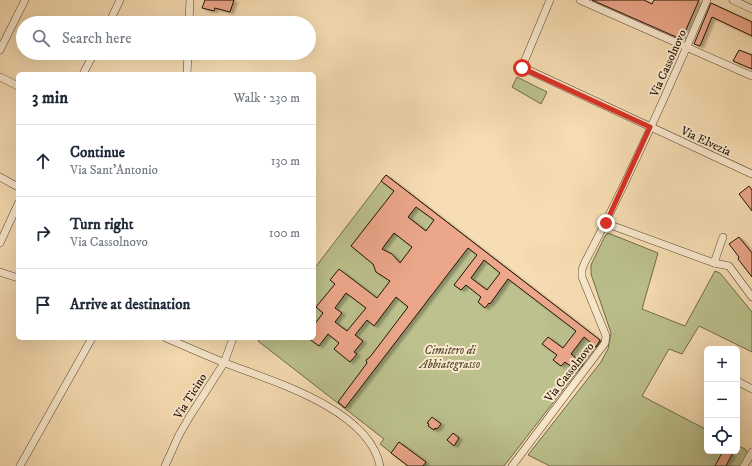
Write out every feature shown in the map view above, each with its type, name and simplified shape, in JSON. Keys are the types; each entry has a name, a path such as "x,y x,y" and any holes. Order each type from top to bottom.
{"street":[{"path":"17,16 25,0"},
{"path":"112,16 120,0"},
{"path":"189,16 190,0"},
{"name":"Via Elvezia","path":"550,0 522,68 752,174"},
{"path":"580,0 752,76"},
{"name":"Via Cassolnovo","path":"512,466 606,343 606,336 582,277 582,270 606,223 687,48 707,0"},
{"path":"732,0 752,9"},
{"path":"0,50 16,18"},
{"path":"84,72 90,60"},
{"path":"187,72 188,60"},
{"path":"0,77 16,85"},
{"path":"0,177 16,186"},
{"path":"0,243 16,208"},
{"path":"606,223 714,263 729,266 752,297"},
{"path":"714,263 723,237"},
{"path":"0,272 16,277"},
{"path":"20,466 91,340"},
{"path":"171,340 224,363 260,375 314,398 335,410 363,435 377,456 380,466"},
{"name":"Via Ticino","path":"165,466 179,435 224,363 232,340"},
{"path":"739,382 752,389"},
{"path":"744,466 752,452"}],"green space":[{"path":"517,77 547,92 541,104 512,87"},
{"name":"Cimitero di Abbiategrasso","path":"386,175 601,341 504,466 408,466 380,444 384,439 258,341 316,340 316,266"},
{"path":"608,233 658,253 642,309 685,326 715,271 720,273 752,312 752,352 699,326 682,354 669,349 642,396 704,428 704,454 740,454 740,446 745,449 748,453 741,466 550,466 528,455 601,362 608,349 611,333 591,274 591,265 605,236"}],"building":[{"path":"205,0 234,0 230,12 215,8 214,11 202,8"},
{"path":"592,0 644,0 652,4 654,0 699,0 683,40"},
{"path":"711,3 752,22 752,36 712,17 700,46 694,44"},
{"path":"739,50 752,55 752,69 733,61"},
{"path":"386,175 600,340 596,347 584,337 571,354 583,364 577,371 565,362 561,366 553,360 557,355 542,344 548,337 563,348 576,331 508,279 490,304 489,303 485,308 478,302 481,297 466,285 461,290 454,285 477,255 468,248 345,408 338,402 367,363 366,360 370,357 408,307 396,297 374,326 367,320 355,335 363,341 354,352 357,354 350,362 334,349 339,343 328,334 319,346 311,340 316,340 316,322 323,313 316,307 335,284 330,280 339,269 377,298 390,281 376,272 373,264 351,246 394,191 381,181","holes":["416,207 434,220 426,231 408,217","394,233 412,247 400,263 392,254 382,249","484,260 500,273 487,290 471,278","346,293 366,308 347,331 335,322 342,313 335,308"]},
{"path":"749,186 752,190 752,211 739,194"},
{"path":"739,237 752,253 752,277 729,244"},
{"path":"432,417 441,424 434,430 428,426 429,424 427,423"},
{"path":"453,433 459,438 454,446 447,440"},
{"path":"399,442 426,462 423,466 408,466 391,453"},
{"path":"721,454 732,454 726,466 715,466"}],"route":[{"path":"522,68 650,127 606,223"}]}
